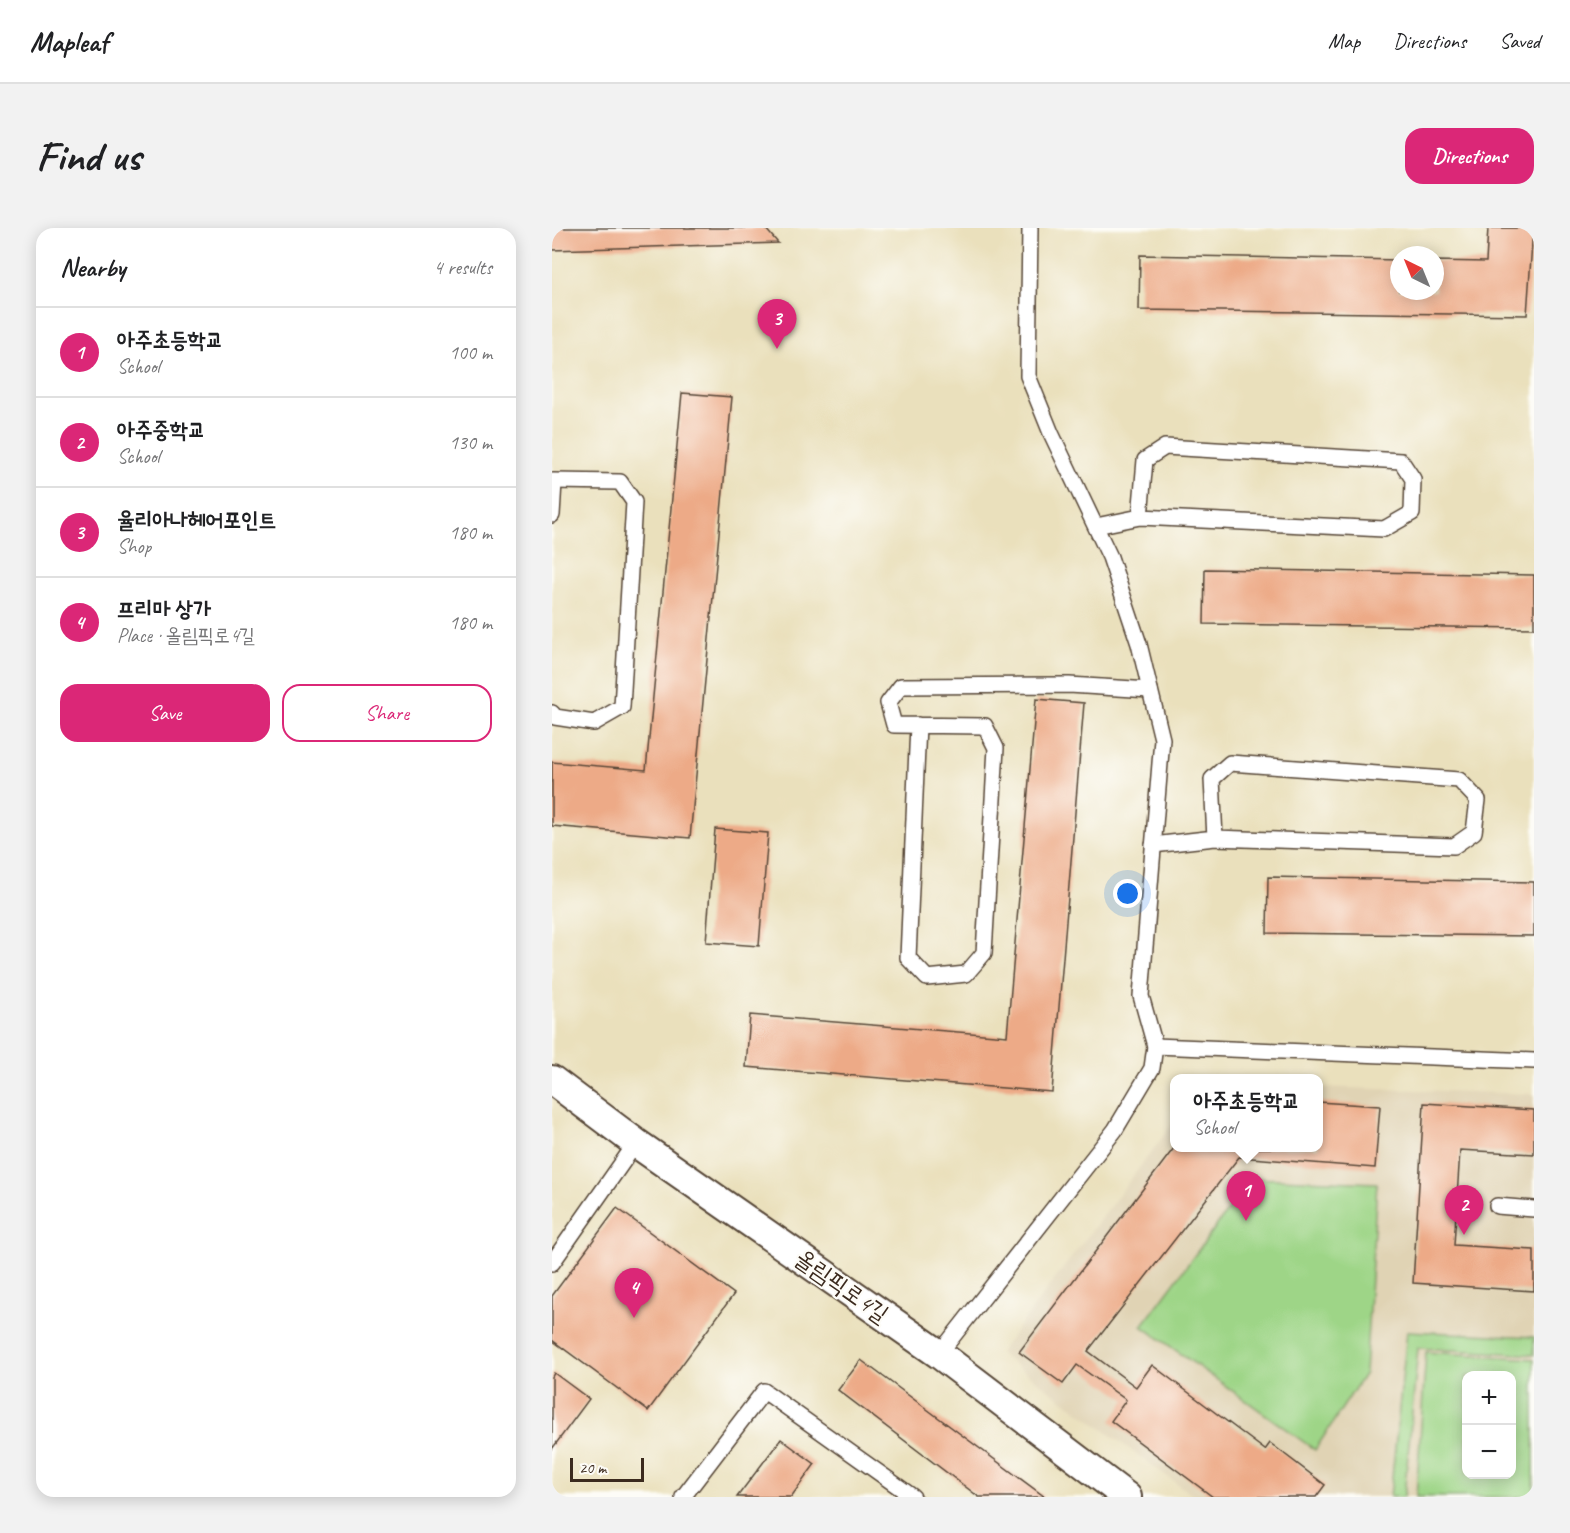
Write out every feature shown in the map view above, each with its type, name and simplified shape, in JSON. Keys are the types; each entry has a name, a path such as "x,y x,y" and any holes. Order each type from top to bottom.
{"street":[{"name":"올림픽로4길","path":"552,1080 636,1143 939,1354 1127,1497"}],"lane":[{"path":"939,1354 1115,1130 1152,1068 1155,1046 1141,996 1162,739 1139,644 1110,557 1028,376 1030,228"},
{"path":"1096,526 1140,517 1384,529 1412,513 1413,479 1401,461 1165,447 1145,460 1140,517"},
{"path":"552,515 553,482 620,482 634,502 622,706 594,723 555,717 552,713"},
{"path":"918,725 908,958 927,978 966,974 984,953 996,748 985,726 918,725 894,725 888,703 901,686 1069,685 1150,690"},
{"path":"1153,845 1215,838 1454,846 1474,832 1478,800 1459,780 1230,763 1212,779 1215,838"},
{"path":"1155,1046 1534,1061"},
{"path":"552,1263 636,1143"},
{"path":"1497,1206 1534,1209"},
{"path":"683,1497 764,1391 913,1497"}],"shaded area":[{"path":"1323,1087 1534,1094 1534,1497 1195,1497 999,1353 1170,1127 1170,1152 1323,1152"}],"green space":[{"path":"1252,1178 1377,1183 1365,1373 1315,1450 1142,1326"},
{"path":"1407,1331 1534,1337 1534,1355 1418,1348 1404,1497 1390,1497"},
{"path":"1426,1352 1534,1359 1534,1497 1416,1497"}],"building":[{"path":"552,228 765,228 778,243 552,250"},
{"path":"1488,228 1533,228 1527,315 1139,310 1140,255 1390,260 1390,300 1444,300 1444,261 1486,262"},
{"path":"682,393 732,397 690,838 552,826 552,762 646,770"},
{"path":"1205,569 1534,575 1534,628 1204,624"},
{"path":"1036,699 1084,703 1052,1092 746,1067 750,1015 1007,1036"},
{"path":"715,829 768,833 759,946 706,942"},
{"path":"1268,877 1534,882 1534,936 1267,933"},
{"path":"1323,1102 1380,1106 1375,1168 1239,1157 1088,1351 1136,1387 1152,1365 1265,1450 1270,1443 1325,1485 1316,1497 1213,1497 1111,1421 1126,1400 1077,1365 1063,1384 1019,1352 1171,1152 1323,1152"},
{"path":"1424,1103 1534,1110 1534,1154 1460,1150 1454,1245 1534,1250 1534,1291 1413,1283"},
{"path":"617,1208 734,1294 648,1411 552,1340 552,1296"},
{"path":"861,1360 1045,1497 979,1497 838,1390"},
{"path":"554,1373 589,1399 552,1449 552,1377"},
{"path":"781,1439 815,1464 791,1497 737,1497"}],"place":[{"name":"율리아나헤어포인트","path":"777,349"},
{"name":"아주초등학교","path":"1246,1221"},
{"name":"아주중학교","path":"1464,1235"},
{"name":"프리마 상가","path":"634,1318"}]}
